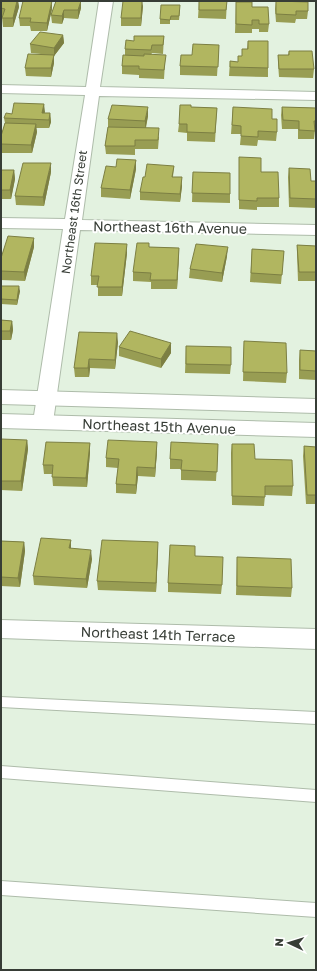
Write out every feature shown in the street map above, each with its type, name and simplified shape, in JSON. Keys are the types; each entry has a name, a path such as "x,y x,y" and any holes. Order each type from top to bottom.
{"street":[{"name":"Northeast 16th Street","path":"43,422 106,1"},
{"path":"1,89 316,96"},
{"name":"Northeast 16th Avenue","path":"1,223 316,230"},
{"name":"Northeast 15th Avenue","path":"1,397 316,406"},
{"name":"Northeast 15th Avenue","path":"1,421 316,430"},
{"name":"Northeast 14th Terrace","path":"1,630 316,639"}],"lane":[{"path":"1,702 316,718"},
{"path":"1,772 316,796"},
{"path":"1,888 316,910"}],"building":[{"path":"1,1 17,1 13,18 2,18 5,9 1,8"},
{"path":"23,1 52,1 47,23 30,22 31,18 19,18"},
{"path":"56,1 81,1 78,10 64,10 62,16 51,15"},
{"path":"123,1 142,1 141,18 121,18"},
{"path":"199,1 227,1 226,10 199,10"},
{"path":"276,1 308,2 308,11 296,11 296,15 276,14"},
{"path":"236,2 252,2 252,7 268,7 269,24 259,24 259,20 252,20 252,25 236,24"},
{"path":"161,5 180,5 179,16 171,16 170,20 160,19"},
{"path":"40,32 63,35 54,48 30,44"},
{"path":"134,36 164,36 163,45 152,45 151,50 125,49 126,40 134,41"},
{"path":"248,41 268,41 268,68 230,67 230,61 238,62 238,56 242,56 242,49 248,49"},
{"path":"193,44 219,45 218,67 180,66 181,55 192,55"},
{"path":"289,51 312,51 314,69 279,69 278,55 289,55"},
{"path":"28,54 54,55 51,68 25,68"},
{"path":"144,54 166,55 164,70 139,69 139,66 122,66 123,55 144,56"},
{"path":"14,103 44,104 42,113 50,113 49,120 4,118 6,113 12,114"},
{"path":"112,105 148,107 145,121 108,119"},
{"path":"180,105 217,108 215,133 187,132 187,124 179,124"},
{"path":"233,107 272,109 272,119 277,119 277,132 258,131 258,137 241,136 241,126 232,125"},
{"path":"282,107 316,108 316,121 314,121 315,131 299,130 299,121 283,120"},
{"path":"5,123 36,124 31,145 1,144 1,136"},
{"path":"108,127 159,128 158,140 135,140 135,146 105,146"},
{"path":"239,157 261,158 261,172 278,172 279,198 257,198 257,201 239,200"},
{"path":"117,159 136,160 130,190 101,188 106,166 116,167"},
{"path":"23,163 51,163 43,197 15,196"},
{"path":"147,164 174,166 172,177 182,177 180,194 140,192 143,177 145,177"},
{"path":"289,168 310,169 311,181 316,181 316,199 290,198"},
{"path":"1,170 14,170 10,190 1,190"},
{"path":"193,172 230,173 230,194 192,193"},
{"path":"8,236 34,238 24,272 1,271 1,258"},
{"path":"95,243 127,244 122,287 97,287 99,276 91,276"},
{"path":"137,243 149,243 149,247 179,248 177,280 150,280 151,273 133,272"},
{"path":"196,244 228,247 222,273 190,269"},
{"path":"297,245 316,246 316,272 299,272"},
{"path":"252,249 284,251 282,275 251,273"},
{"path":"1,286 19,286 17,300 1,299"},
{"path":"1,320 12,321 10,331 1,331"},
{"path":"130,331 171,343 161,359 119,347"},
{"path":"79,332 117,333 115,360 89,359 88,368 74,368"},
{"path":"244,341 286,343 287,373 243,372"},
{"path":"186,346 231,347 231,365 186,364"},
{"path":"300,350 316,351 316,371 300,370"},
{"path":"1,439 27,440 21,481 1,481"},
{"path":"108,440 157,442 155,468 137,467 136,485 116,484 119,459 106,458"},
{"path":"46,442 90,443 86,478 52,477 53,465 43,465"},
{"path":"171,442 218,444 217,472 181,470 182,460 170,459"},
{"path":"232,444 254,444 255,459 292,460 293,486 265,486 265,497 232,496"},
{"path":"304,446 316,447 316,495 307,495"},
{"path":"41,538 71,540 69,548 91,550 86,579 33,576"},
{"path":"102,540 158,542 156,583 97,581"},
{"path":"1,541 24,542 18,578 1,577"},
{"path":"170,545 195,546 195,556 223,557 222,585 168,583"},
{"path":"237,557 291,559 292,588 237,586"}]}
